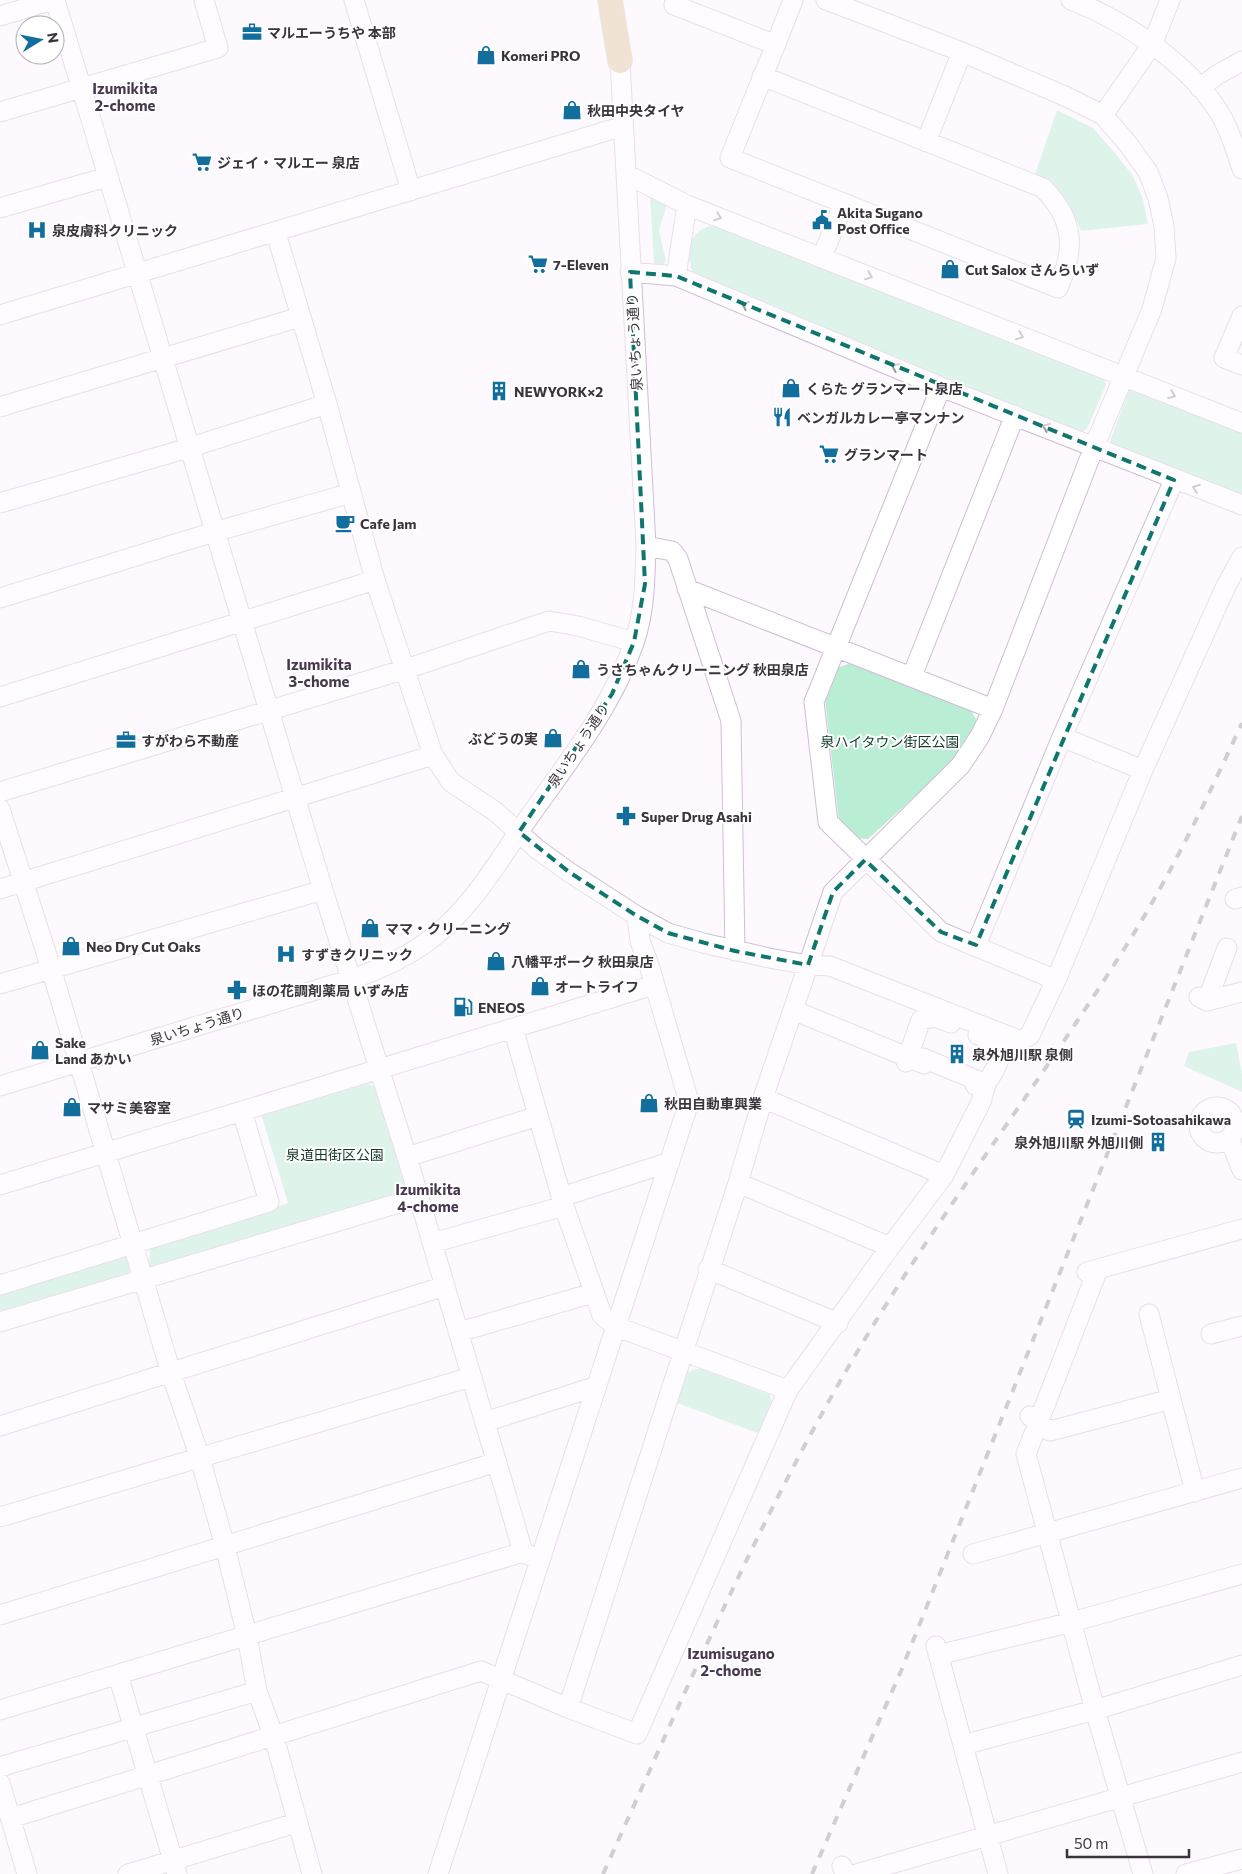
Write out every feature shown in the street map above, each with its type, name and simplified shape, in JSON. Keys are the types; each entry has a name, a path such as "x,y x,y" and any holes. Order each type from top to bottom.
{"main road":[{"name":"泉いちょう通り","path":"610,0 620,61"},
{"name":"泉いちょう通り","path":"619,0 620,61"}],"street":[{"path":"0,16 54,0 322,890 352,979 407,1157 497,1462 531,1556"},
{"path":"0,112 218,48 204,0"},
{"path":"354,0 411,191"},
{"path":"676,0 674,5 776,45"},
{"path":"762,76 1043,188 1058,204 1068,225 1069,248 1066,271 1058,288 730,158 762,76 776,45 793,0"},
{"path":"568,1708 708,1269 738,1182 763,1098 833,892 961,765 980,736 993,709 1094,447 1152,310 1166,258 1164,226 1158,198 1148,172 1128,144 1103,115 1067,96 962,52 826,0"},
{"path":"1103,115 1153,43 1170,0"},
{"path":"1076,1 1153,43 1200,88 1223,119 1238,149 1242,170"},
{"path":"926,142 962,52"},
{"name":"泉いちょう通り","path":"0,1086 352,979 380,969 405,956 433,937 454,918 504,856 612,694 634,642 642,615 646,584 646,546 620,61"},
{"path":"1200,88 1217,75 1242,61"},
{"path":"0,315 623,126"},
{"path":"626,174 687,204 1242,423"},
{"path":"0,208 107,177"},
{"path":"822,258 844,203"},
{"path":"676,276 687,204"},
{"path":"276,232 327,404 375,580 433,755 451,782 496,812 537,849 569,872 637,916 668,933 735,951 808,965 830,966 1006,1044"},
{"path":"630,272 676,276 942,387 1174,480 1242,505"},
{"path":"1242,316 1224,358 1242,365"},
{"path":"0,407 300,317"},
{"path":"942,387 814,702 828,822 941,932 1056,980"},
{"path":"0,503 188,448 327,404"},
{"path":"912,676 1015,415"},
{"path":"976,946 1062,737 1174,480"},
{"path":"0,598 214,532 351,493"},
{"path":"646,546 672,551 678,559 686,589 730,721 735,951"},
{"path":"808,965 994,1043 1006,1044 1021,1041 1030,1035 1056,980 1143,770 1226,586 1242,557"},
{"path":"0,697 375,580"},
{"path":"686,589 993,709"},
{"path":"0,792 406,669 549,621 578,626 634,642"},
{"path":"1062,737 1143,770"},
{"path":"0,889 433,755"},
{"path":"0,809 51,968 171,1372 200,1458 225,1546 258,1691 274,1737 296,1822 312,1874"},
{"path":"0,984 322,890"},
{"path":"438,1874 501,1679 531,1556 598,1386 689,1102 640,942 637,916"},
{"path":"1227,948 1201,998 1242,992"},
{"path":"0,1185 654,985"},
{"path":"791,1013 985,1088"},
{"path":"909,1060 921,1020 935,1017"},
{"path":"513,1028 562,1201 602,1315 617,1326 682,1352 788,1390"},
{"path":"11,1818 481,1671 568,1708 637,1734 788,1390 944,1175 1006,1044"},
{"path":"763,1098 944,1175"},
{"path":"1234,1136 1219,1143 1208,1141 1203,1137 1198,1126 1199,1120 1206,1110 1218,1106 1235,1108 1234,1136 1242,1170"},
{"path":"0,1285 270,1202 242,1111"},
{"path":"407,1157 538,1116"},
{"path":"432,1243 562,1201 670,1162"},
{"path":"738,1182 890,1247"},
{"path":"0,1322 419,1197"},
{"path":"1143,1874 1095,1710 1026,1454 1034,1419 1092,1271 1242,1229"},
{"path":"708,1269 838,1323"},
{"path":"0,1426 445,1286"},
{"path":"459,1332 593,1293"},
{"path":"1149,1314 1195,1492"},
{"path":"1211,1334 1242,1326"},
{"path":"0,1517 471,1377"},
{"path":"485,1422 598,1386"},
{"path":"1034,1419 1050,1431 1171,1399"},
{"path":"0,1614 497,1462"},
{"path":"973,1554 1242,1478"},
{"path":"0,1710 247,1636 531,1556"},
{"path":"998,1874 937,1651 1072,1622 1242,1574"},
{"path":"963,1745 1095,1710 1242,1665"},
{"path":"118,1675 132,1728 175,1867"},
{"path":"0,1767 258,1691"},
{"path":"848,1871 988,1836 1242,1762"},
{"path":"0,1783 27,1874"},
{"path":"128,1874 175,1867 296,1822"},
{"path":"1186,1874 1242,1859"}],"highlighted area":[{"path":"630,272 676,276 1174,480 976,945 941,932 865,860 833,892 808,965 735,951 668,933 637,916 569,872 519,832 612,694 634,642 645,584"}],"green space":[{"path":"1057,110 1093,128 1115,153 1133,176 1143,199 1148,224 1081,231 1073,214 1057,192 1043,181 1034,177"},
{"path":"650,197 665,201 666,208 659,230 666,261 663,266 654,264"},
{"path":"717,224 1102,373 1106,385 1087,429 1076,434 693,274 689,256 691,242 700,230"},
{"path":"1137,388 1242,429 1242,499 1113,447 1110,441 1129,390"},
{"name":"泉ハイタウン街区公園","path":"851,663 970,709 977,721 958,757 868,839 854,838 839,821 825,700 839,667"},
{"path":"1236,1043 1242,1074 1242,1092 1184,1066 1189,1052"},
{"name":"泉道田街区公園","path":"366,1082 376,1088 406,1190 400,1197 154,1270 149,1265 150,1247 288,1203 261,1114"},
{"path":"124,1256 130,1258 134,1272 130,1276 0,1316 0,1293"},
{"path":"699,1368 770,1395 773,1407 760,1434 677,1403 686,1373"}],"railway":[{"path":"603,1874 732,1590 802,1451 839,1383 909,1269 1126,946 1188,836 1242,723"},
{"path":"812,1874 901,1671 1242,816"}],"place":[{"name":"マルエーうちや 本部","path":"252,32"},
{"name":"Komeri PRO","path":"486,55"},
{"name":"秋田中央タイヤ","path":"572,110"},
{"name":"ジェイ・マルエー 泉店","path":"202,162"},
{"name":"Akita Sugano Post Office","path":"822,220"},
{"name":"泉皮膚科クリニック","path":"37,230"},
{"name":"7-Eleven","path":"538,264"},
{"name":"Cut Salox さんらいず","path":"950,269"},
{"name":"くらた グランマート泉店","path":"791,388"},
{"name":"NEWYORK×2","path":"499,391"},
{"name":"ベンガルカレー亭マンナン","path":"782,417"},
{"name":"グランマート","path":"829,454"},
{"name":"Cafe Jam","path":"345,523"},
{"name":"うさちゃんクリーニング 秋田泉店","path":"581,669"},
{"name":"ぶどうの実","path":"553,738"},
{"name":"すがわら不動産","path":"126,740"},
{"name":"Super Drug Asahi","path":"626,816"},
{"name":"ママ・クリーニング","path":"370,928"},
{"name":"Neo Dry Cut Oaks","path":"71,946"},
{"name":"すずきクリニック","path":"286,954"},
{"name":"八幡平ポーク 秋田泉店","path":"496,961"},
{"name":"オートライフ","path":"540,986"},
{"name":"ほの花調剤薬局 いずみ店","path":"237,990"},
{"name":"ENEOS","path":"463,1007"},
{"name":"Sake Land あかい","path":"40,1050"},
{"name":"泉外旭川駅 泉側","path":"957,1054"},
{"name":"秋田自動車興業","path":"649,1103"},
{"name":"マサミ美容室","path":"72,1107"},
{"name":"Izumi-Sotoasahikawa","path":"1076,1119"},
{"name":"泉外旭川駅 外旭川側","path":"1158,1142"}],"district":[{"name":"Izumikita 2-chome","path":"125,96"},
{"name":"Izumikita 3-chome","path":"319,672"},
{"name":"Izumikita 4-chome","path":"428,1198"},
{"name":"Izumisugano 2-chome","path":"731,1662"}]}
